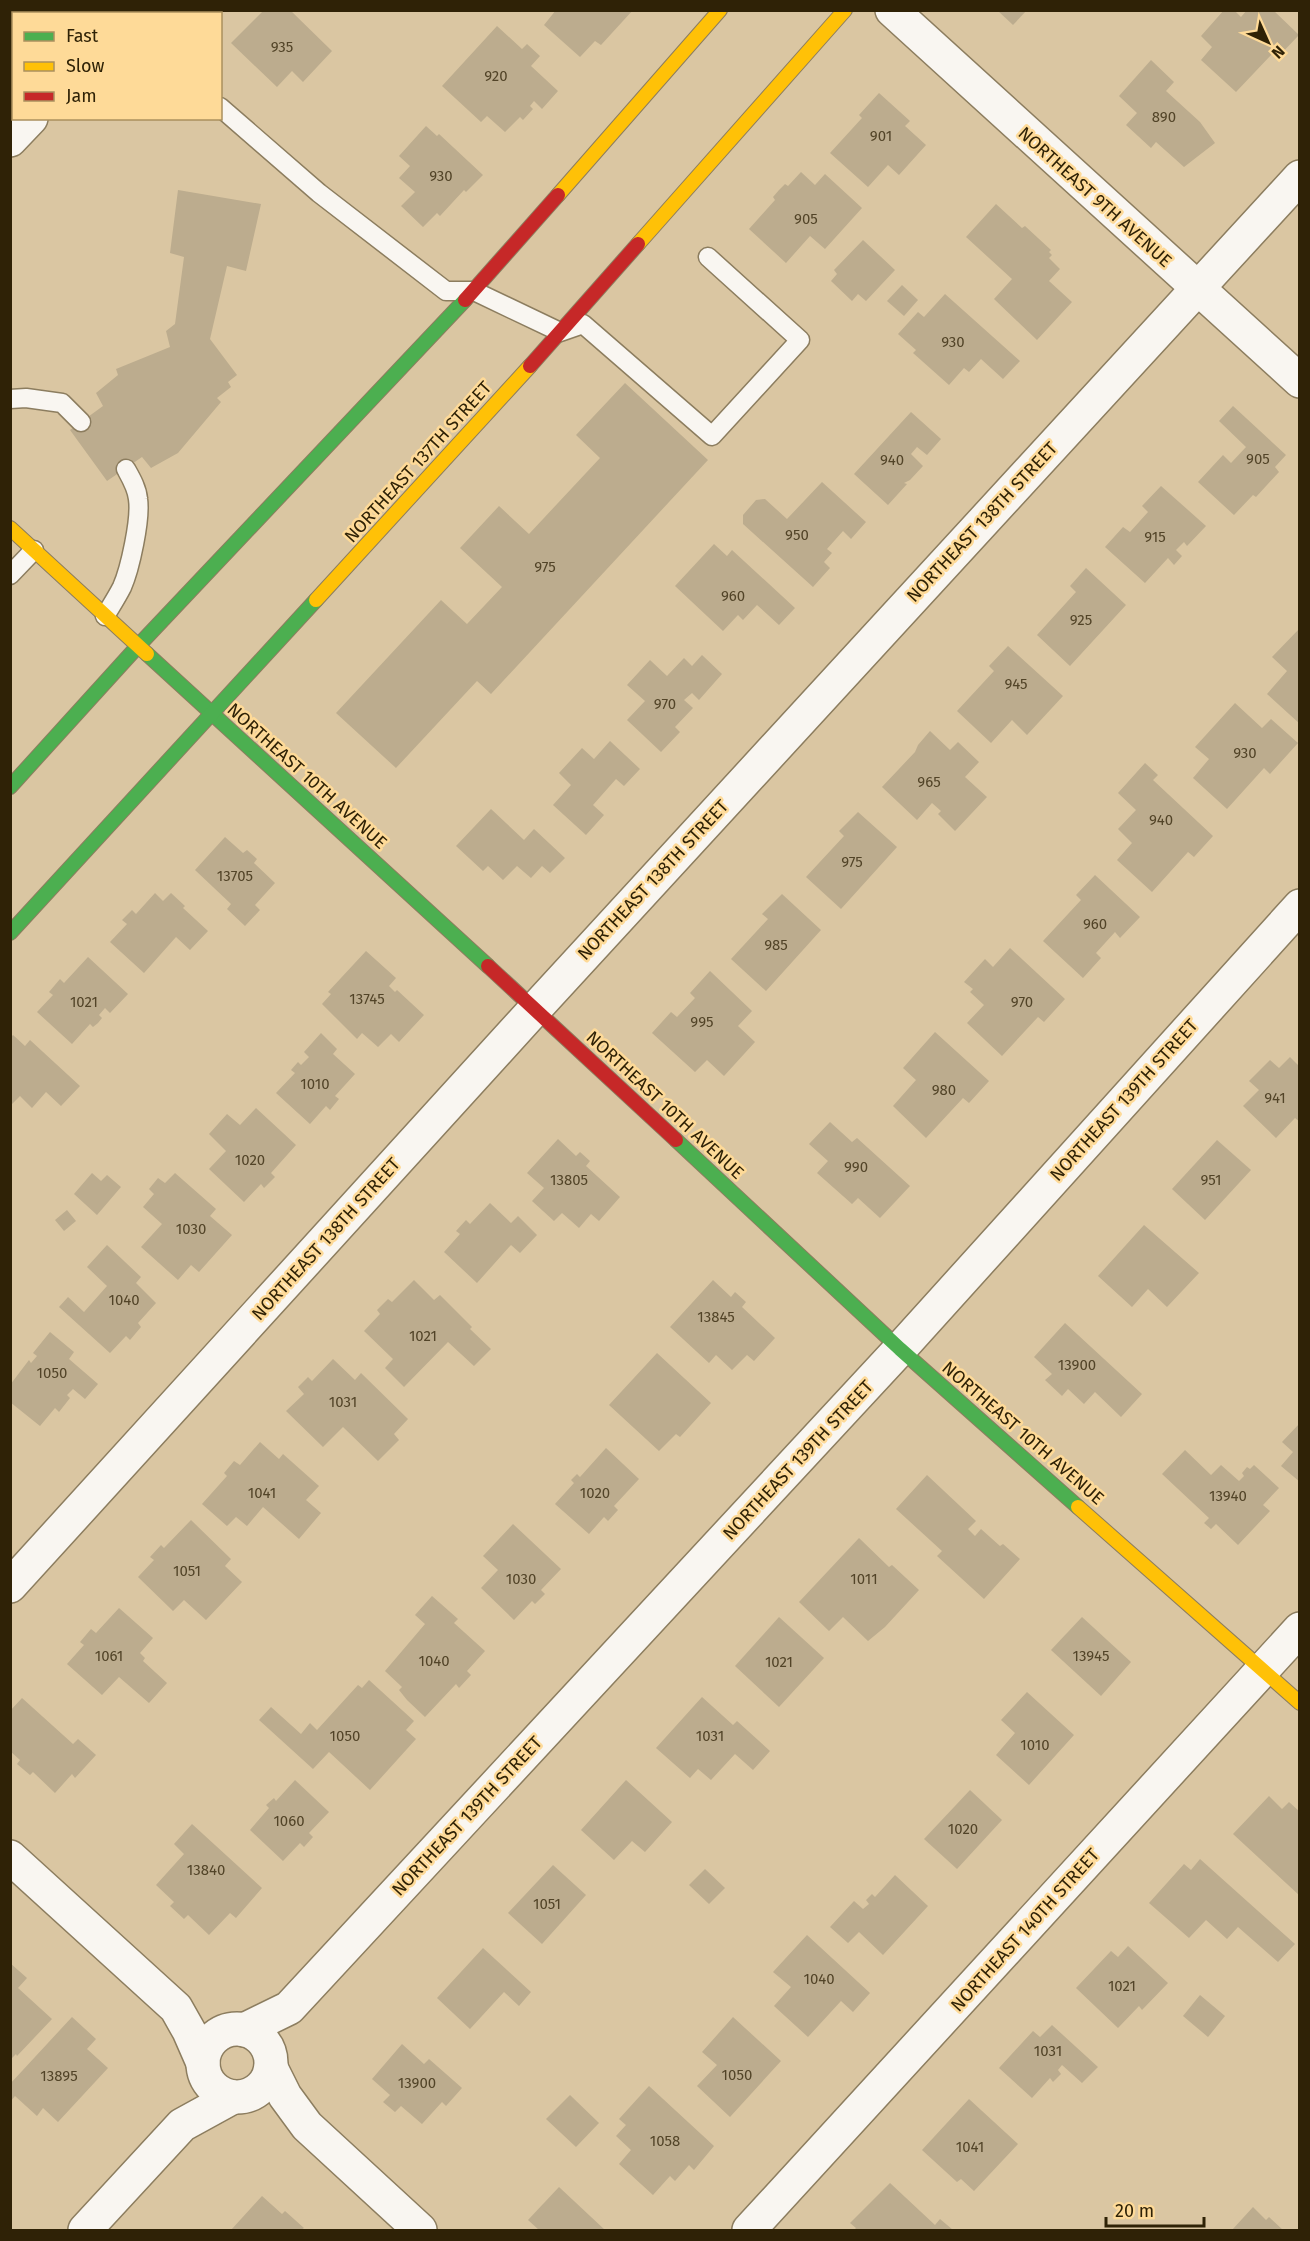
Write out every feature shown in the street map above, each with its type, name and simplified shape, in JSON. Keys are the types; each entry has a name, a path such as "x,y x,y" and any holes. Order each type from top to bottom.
{"street":[{"path":"10,787 138,646 474,291 720,10"},
{"name":"NORTHEAST 137TH STREET","path":"10,933 560,332 845,10"},
{"name":"NORTHEAST 9TH AVENUE","path":"892,10 1299,381"},
{"path":"10,140 28,120"},
{"name":"NORTHEAST 138TH STREET","path":"12,1583 1299,177"},
{"name":"NORTHEAST 10TH AVENUE","path":"10,528 535,1009 900,1349 1299,1703"},
{"name":"NORTHEAST 139TH STREET","path":"241,2029 289,2008 900,1349 1299,906"},
{"name":"NORTHEAST 140TH STREET","path":"749,2230 1299,1629"},
{"path":"10,1857 176,2008 189,2031 210,2084 218,2092 274,2105 307,2126 420,2230"},
{"path":"176,2008 259,2037 267,2045 271,2065 285,2096 307,2126"},
{"name":"NORTHEAST 139TH STREET","path":"271,2065 289,2008"},
{"path":"182,2125 203,2066 205,2052 210,2043 227,2030 241,2029"},
{"path":"85,2230 182,2125 236,2097 250,2095 261,2088 268,2079 271,2065"}],"lane":[{"path":"222,109 319,193 446,291 474,291 560,332 583,324 712,436 800,340 708,257"},
{"path":"10,399 26,398 63,403 81,422"},
{"path":"105,616 122,587 128,570 136,529 139,500 126,468"},
{"path":"10,575 34,550"}],"building":[{"path":"264,10 290,10 332,51 303,82 292,71 277,87 231,43"},
{"path":"556,10 633,10 601,45 595,41 580,57 544,25"},
{"path":"997,10 1027,10 1013,25"},
{"path":"1224,10 1234,10 1241,17 1247,10 1273,10 1299,35 1278,57 1274,52 1236,92 1201,60 1212,47 1201,36"},
{"path":"497,26 522,49 527,44 540,56 531,66 558,91 542,109 534,101 530,106 533,109 523,120 520,117 505,132 487,116 481,122 442,86"},
{"path":"1151,60 1174,82 1166,91 1200,122 1215,143 1184,167 1156,142 1151,148 1126,125 1137,113 1119,96"},
{"path":"879,93 910,121 905,126 926,145 899,175 888,165 868,187 830,153 862,118 859,115"},
{"path":"426,126 437,136 439,134 483,175 466,192 464,190 440,216 437,213 423,227 401,206 415,192 399,178 410,166 399,156"},
{"path":"801,172 815,185 825,174 862,208 825,249 810,236 786,263 749,229 775,200 773,197 779,190 785,184 788,186"},
{"path":"178,190 261,204 246,271 227,266 210,339 237,375 228,382 231,387 217,398 221,402 178,453 151,468 142,457 107,481 70,430 103,406 96,393 118,375 116,369 170,347 166,331 175,324 184,257 170,253"},
{"path":"996,204 1051,250 1049,252 1052,255 1049,258 1060,269 1049,281 1072,302 1037,340 994,299 1012,279 966,237"},
{"path":"863,240 895,270 866,301 858,294 852,301 831,281 837,274 834,270"},
{"path":"902,285 918,300 904,316 887,301"},
{"path":"945,294 1020,361 1003,379 981,359 969,372 964,368 949,385 913,353 916,350 898,334 918,312 924,317"},
{"path":"625,383 708,460 491,694 477,681 396,768 336,713 441,600 467,624 502,587 460,548 499,506 529,534 600,458 576,435"},
{"path":"1233,406 1286,455 1275,467 1279,472 1256,497 1253,495 1234,515 1198,482 1223,455 1231,463 1246,447 1219,421"},
{"path":"911,412 941,439 927,455 917,447 911,454 923,466 904,483 907,484 888,505 854,474"},
{"path":"822,482 866,522 851,539 843,531 827,549 832,553 824,562 830,568 813,587 743,524 743,515 756,500 765,499 787,519"},
{"path":"1161,486 1206,526 1187,546 1184,542 1176,550 1182,556 1174,565 1168,558 1145,583 1105,547 1123,527 1130,532 1148,512 1142,506"},
{"path":"714,544 727,556 732,550 795,608 779,625 757,605 743,620 738,615 723,631 675,586"},
{"path":"1086,568 1126,605 1070,666 1037,635 1076,592 1070,586"},
{"path":"1300,628 1300,724 1267,694 1287,671 1272,657"},
{"path":"1008,646 1063,696 1027,735 1012,720 991,743 957,711 994,671 989,666"},
{"path":"702,655 722,674 699,700 692,693 684,700 693,708 675,727 680,732 661,752 627,720 645,701 627,685 650,660 667,676 684,658 692,666"},
{"path":"1235,703 1262,728 1271,719 1298,743 1270,774 1264,768 1227,809 1193,778 1209,759 1195,747"},
{"path":"930,731 950,750 958,742 979,762 965,777 987,797 955,831 938,814 941,811 932,803 917,820 882,787 915,752"},
{"path":"610,741 640,769 624,786 616,779 593,805 604,815 586,835 553,805 571,785 559,773 582,748 594,759"},
{"path":"1145,763 1158,775 1153,780 1213,836 1194,857 1188,852 1152,892 1117,860 1132,843 1118,829 1136,810 1118,793"},
{"path":"491,809 524,840 534,829 565,858 550,873 542,866 531,878 517,866 503,880 488,866 483,871 456,846"},
{"path":"858,812 897,847 841,909 806,877 844,836 839,831"},
{"path":"225,837 243,853 247,850 257,859 254,863 275,883 255,905 260,910 245,926 227,909 231,904 195,870"},
{"path":"1095,875 1140,917 1120,938 1115,932 1096,953 1101,958 1083,978 1043,941 1081,900 1076,895"},
{"path":"155,893 163,901 171,893 185,906 183,908 208,931 190,950 176,937 144,973 110,942 127,924 122,920 132,910 136,914"},
{"path":"782,894 821,930 766,991 731,959 768,919 762,914"},
{"path":"1010,948 1065,999 1044,1022 1038,1017 1002,1056 967,1023 984,1005 970,992 973,989 964,982 985,959 993,967"},
{"path":"366,951 396,978 389,986 395,992 397,990 424,1015 399,1042 391,1034 378,1047 362,1033 357,1039 322,1004 331,994 328,992"},
{"path":"88,957 128,994 110,1013 105,1008 99,1015 102,1018 98,1023 93,1027 90,1024 72,1044 37,1012 53,995 49,992 60,979 64,983"},
{"path":"710,971 752,1011 738,1026 755,1042 724,1076 707,1060 695,1072 652,1033 671,1012 677,1017 695,998 690,993"},
{"path":"935,1032 989,1081 969,1103 963,1098 926,1138 893,1106 916,1080 903,1068"},
{"path":"321,1033 337,1049 333,1054 355,1074 335,1096 339,1099 330,1110 326,1106 310,1124 276,1093 295,1073 291,1070 298,1062 301,1065 309,1057 304,1052"},
{"path":"13,1035 25,1046 30,1040 80,1086 61,1106 46,1092 32,1108 20,1096 10,1106 10,1038"},
{"path":"1290,1057 1300,1067 1300,1122 1295,1118 1276,1138 1243,1106 1259,1090 1249,1081 1270,1060 1279,1068"},
{"path":"256,1108 296,1145 271,1173 275,1177 264,1188 261,1184 244,1202 209,1169 226,1151 209,1134 227,1114 240,1125"},
{"path":"830,1122 852,1142 857,1138 910,1186 880,1218 858,1198 852,1204 817,1173 828,1161 809,1144"},
{"path":"558,1139 576,1156 580,1152 590,1161 586,1166 620,1197 599,1221 591,1214 579,1228 562,1213 554,1221 532,1201 544,1188 527,1173"},
{"path":"1217,1140 1251,1170 1205,1220 1172,1189"},
{"path":"92,1173 101,1181 107,1175 121,1187 97,1215 74,1194"},
{"path":"175,1173 216,1209 210,1216 232,1235 199,1272 191,1265 178,1280 141,1247 162,1224 143,1207 154,1194 149,1189 158,1178 165,1183"},
{"path":"490,1203 511,1223 518,1216 537,1235 520,1253 511,1245 477,1283 444,1252 460,1234 456,1231 466,1220 470,1224"},
{"path":"67,1210 76,1221 64,1231 55,1220"},
{"path":"1144,1225 1199,1273 1167,1307 1148,1289 1132,1307 1098,1276"},
{"path":"107,1245 141,1277 136,1283 156,1303 138,1323 141,1327 130,1340 126,1336 110,1353 59,1307 68,1297 84,1312 107,1286 87,1267"},
{"path":"414,1280 434,1300 440,1295 491,1349 474,1366 448,1342 404,1387 385,1368 393,1359 364,1331 380,1314 377,1310 388,1299 392,1302"},
{"path":"713,1280 731,1297 735,1292 746,1302 742,1307 775,1338 754,1361 747,1355 732,1370 716,1355 709,1363 670,1327"},
{"path":"1065,1323 1142,1394 1121,1417 1095,1392 1084,1404 1068,1389 1062,1396 1045,1380 1052,1374 1034,1357"},
{"path":"50,1332 74,1352 69,1359 98,1384 85,1399 73,1389 67,1395 70,1398 59,1412 55,1408 40,1426 10,1402 10,1385 29,1360 31,1363 37,1356 33,1353"},
{"path":"657,1353 711,1403 680,1437 676,1434 659,1451 609,1405"},
{"path":"333,1359 355,1380 361,1373 408,1419 394,1434 399,1440 378,1461 343,1427 323,1447 286,1411 304,1394 298,1387 308,1377 312,1381"},
{"path":"1300,1423 1300,1482 1281,1466 1293,1452 1282,1442"},
{"path":"260,1442 279,1459 283,1454 319,1486 306,1500 321,1513 299,1539 263,1507 247,1526 236,1517 227,1526 202,1504 227,1476 224,1473 234,1461 240,1465"},
{"path":"606,1448 639,1479 614,1506 618,1510 608,1521 604,1517 589,1534 555,1504 574,1483 571,1480 577,1474 580,1477"},
{"path":"1185,1450 1211,1475 1221,1465 1239,1481 1244,1476 1242,1473 1247,1467 1250,1469 1254,1465 1279,1488 1263,1505 1270,1511 1238,1545 1216,1524 1211,1529 1204,1523 1209,1518 1162,1474"},
{"path":"927,1475 976,1521 968,1529 975,1536 981,1529 1000,1546 1003,1544 1020,1559 984,1599 937,1556 942,1551 896,1509"},
{"path":"191,1520 231,1559 225,1566 242,1582 206,1620 184,1600 173,1611 138,1577 154,1560 150,1557 161,1545 164,1548"},
{"path":"513,1524 561,1569 541,1590 545,1594 535,1604 532,1601 514,1620 481,1588 498,1570 483,1556"},
{"path":"859,1538 889,1567 892,1565 919,1590 885,1627 868,1641 843,1617 829,1631 799,1602"},
{"path":"432,1596 458,1619 454,1623 485,1651 467,1671 471,1675 459,1688 456,1684 425,1717 407,1700 399,1690 402,1687 385,1671 425,1624 415,1615"},
{"path":"119,1608 153,1638 140,1653 145,1658 143,1661 167,1683 149,1703 119,1677 102,1695 67,1664 84,1645 80,1642 91,1629 96,1633"},
{"path":"779,1617 824,1658 779,1707 735,1666"},
{"path":"1082,1617 1131,1662 1101,1696 1051,1650"},
{"path":"369,1680 414,1721 406,1730 416,1739 370,1790 329,1752 313,1769 259,1720 271,1707 301,1734 310,1723 317,1730 358,1685 362,1688"},
{"path":"1027,1692 1074,1735 1029,1785 996,1755 1015,1733 1001,1720"},
{"path":"702,1697 733,1725 737,1721 770,1751 753,1770 735,1754 711,1780 698,1769 690,1778 656,1748"},
{"path":"22,1698 73,1744 78,1739 96,1755 75,1778 72,1774 55,1793 33,1772 30,1775 17,1764 20,1760 10,1751 10,1711"},
{"path":"295,1780 329,1812 309,1833 313,1837 304,1847 300,1843 283,1861 250,1830 269,1808 266,1805 274,1798 276,1801"},
{"path":"626,1780 672,1822 645,1852 632,1841 614,1860 581,1830"},
{"path":"970,1790 1002,1820 957,1869 924,1839"},
{"path":"1269,1796 1282,1809 1289,1802 1300,1812 1300,1896 1233,1834"},
{"path":"192,1824 262,1888 236,1918 230,1913 209,1935 188,1915 184,1919 170,1906 174,1902 156,1885 184,1854 174,1844"},
{"path":"1200,1859 1295,1944 1278,1962 1238,1927 1227,1939 1206,1920 1189,1938 1149,1903 1184,1864 1191,1870"},
{"path":"553,1865 586,1895 542,1944 508,1913"},
{"path":"705,1869 725,1888 709,1904 689,1885"},
{"path":"895,1875 928,1906 883,1955 859,1932 848,1943 830,1927 854,1901 863,1909 869,1904 866,1900 872,1894 875,1897"},
{"path":"807,1935 870,1993 853,2012 841,2001 808,2037 774,2006 791,1987 773,1972"},
{"path":"1128,1946 1168,1983 1142,2010 1139,2006 1118,2028 1076,1988 1111,1951 1118,1957"},
{"path":"483,1948 531,1992 519,2006 504,1992 470,2029 437,1998"},
{"path":"10,1963 27,1978 18,1988 52,2019 17,2056 16,2054 10,2060"},
{"path":"1200,1995 1225,2016 1208,2037 1183,2016"},
{"path":"72,2017 96,2039 87,2049 108,2068 58,2122 43,2108 37,2116 15,2096 10,2102 10,2084"},
{"path":"733,2017 781,2061 730,2117 697,2086 717,2065 702,2052"},
{"path":"1052,2025 1098,2067 1082,2083 1062,2065 1058,2070 1061,2074 1053,2082 1050,2078 1032,2098 999,2068 1033,2031 1040,2037"},
{"path":"402,2044 424,2064 429,2059 462,2088 446,2106 442,2102 422,2124 401,2106 395,2112 383,2102 390,2095 372,2079"},
{"path":"649,2086 714,2146 694,2170 689,2165 675,2181 670,2176 653,2195 619,2164 631,2150 616,2136 626,2125 619,2119"},
{"path":"570,2095 599,2123 576,2147 546,2119"},
{"path":"969,2099 1018,2144 974,2191 961,2179 957,2182 922,2150"},
{"path":"890,2183 935,2225 940,2219 953,2230 854,2230 856,2228 850,2223"},
{"path":"559,2187 605,2230 539,2230 528,2220"},
{"path":"262,2196 282,2214 285,2211 304,2228 301,2230 231,2230"},
{"path":"1253,2207 1266,2220 1269,2217 1283,2230 1232,2230"}],"traffic: fast":[{"path":"10,787 138,646 465,300"},
{"path":"10,933 316,600"},
{"path":"147,654 488,966"},
{"path":"676,1140 900,1349 1078,1507"}],"traffic: slow":[{"path":"558,195 720,10"},
{"path":"638,244 845,10"},
{"path":"316,600 530,366"},
{"path":"10,528 147,654"},
{"path":"1078,1507 1300,1703"}],"traffic: jam":[{"path":"465,300 558,195"},
{"path":"530,366 638,244"},
{"path":"488,966 676,1140"}]}
